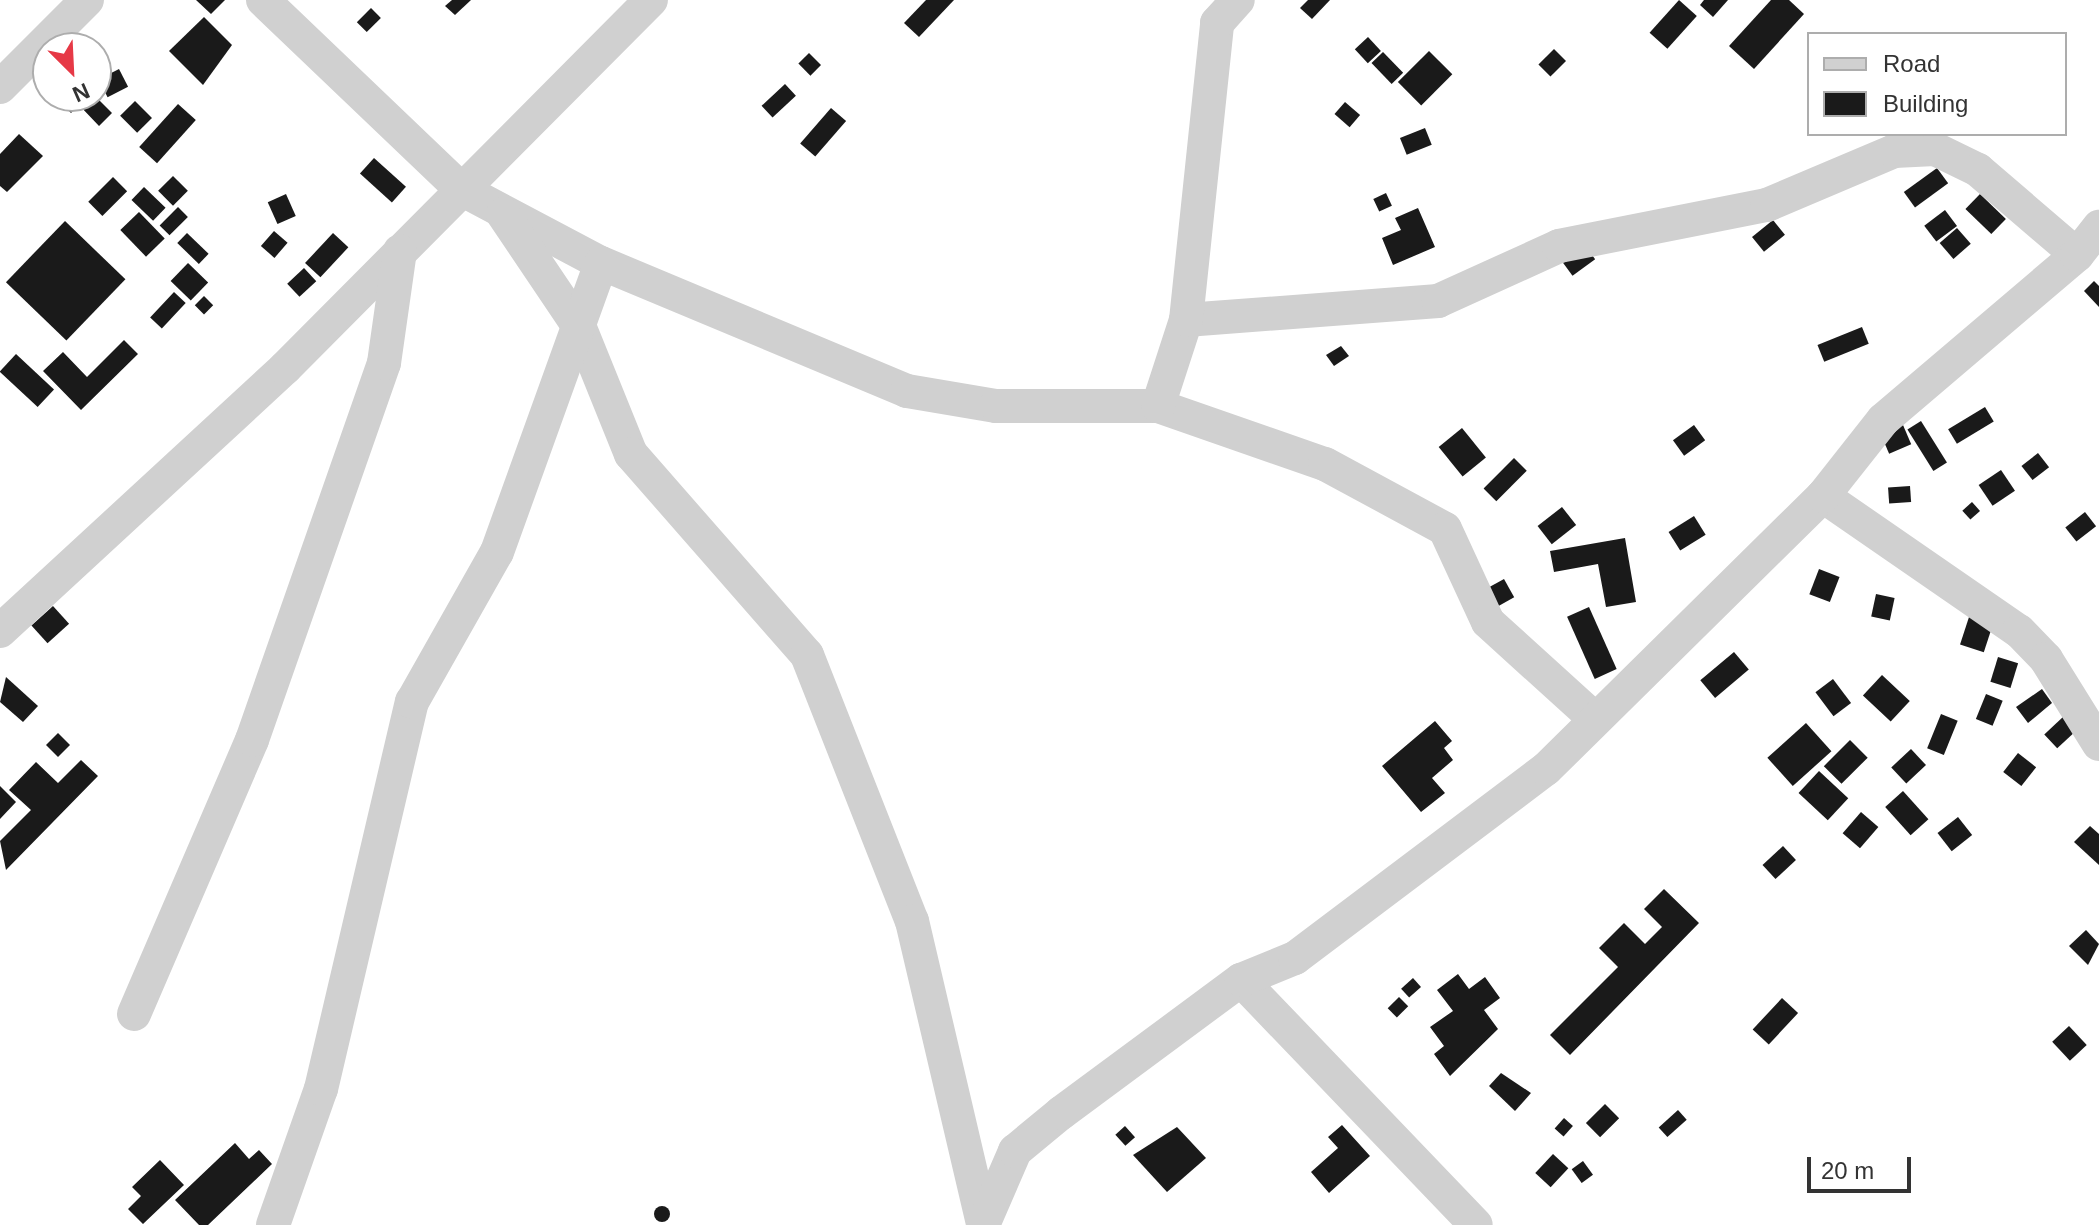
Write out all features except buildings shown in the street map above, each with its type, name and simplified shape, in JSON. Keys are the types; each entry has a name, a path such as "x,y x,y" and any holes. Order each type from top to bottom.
{"street":[{"path":"0,87 87,0"},
{"path":"263,0 461,189 601,263 907,391 996,406 1158,406 1325,464 1445,529 1488,622 1595,719"},
{"path":"0,631 285,368 651,0"},
{"path":"1158,406 1186,320 1217,23 1238,0"},
{"path":"1186,320 1438,301 1559,246 1767,205 1894,151 1935,149 1978,170 2077,255"},
{"path":"501,210 580,328 631,454 807,655 912,921 983,1224"},
{"path":"983,1224 1015,1151 1241,980 1295,958 1546,769 1823,496 1883,420 2077,255 2099,227"},
{"path":"134,1014 252,740 384,363 400,251"},
{"path":"273,1225 321,1089 412,702 497,552 601,263"},
{"path":"1823,496 2019,631 2099,744"},
{"path":"1241,980 1476,1225"}]}
